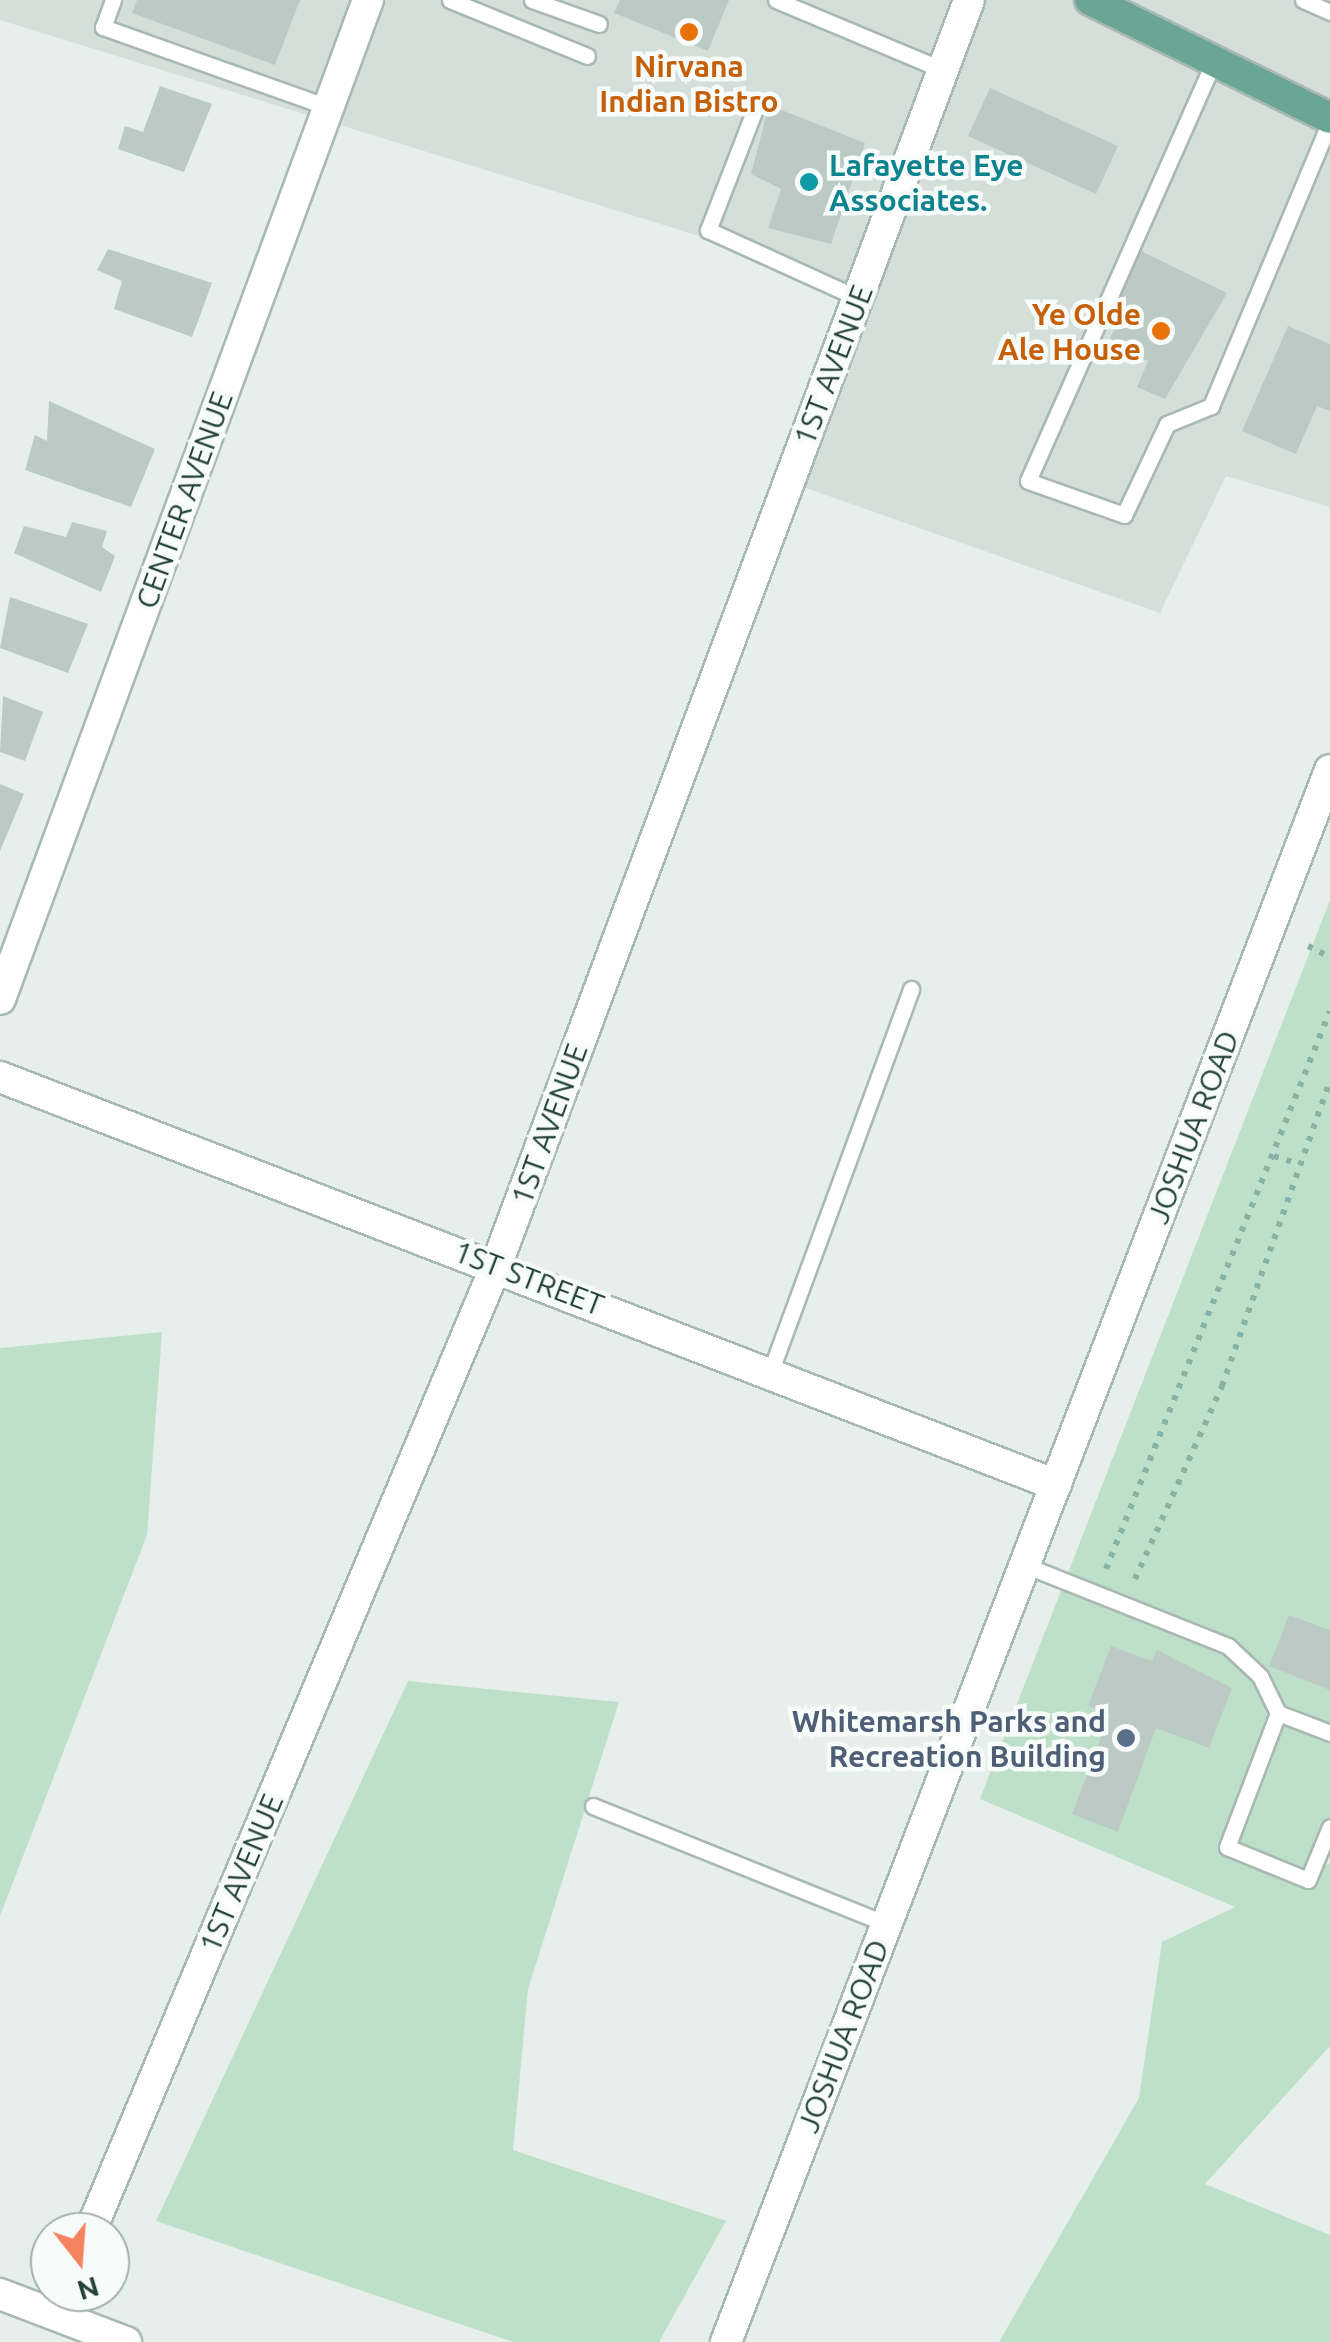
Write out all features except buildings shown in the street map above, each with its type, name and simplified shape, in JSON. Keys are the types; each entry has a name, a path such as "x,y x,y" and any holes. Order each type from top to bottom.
{"main road":[{"path":"1090,0 1330,120"}],"street":[{"name":"CENTER AVENUE","path":"0,999 368,0"},
{"name":"1ST AVENUE","path":"98,2212 496,1266 970,0"},
{"name":"JOSHUA ROAD","path":"726,2342 1330,770"},
{"name":"1ST STREET","path":"0,1077 771,1370 1056,1484"},
{"path":"0,2294 30,2299"},
{"path":"74,2312 126,2342"}],"lane":[{"path":"113,0 103,27 328,107"},
{"path":"450,0 588,56"},
{"path":"532,0 599,24"},
{"path":"776,0 943,70"},
{"path":"1303,0 1330,12"},
{"path":"1214,61 1028,481 1124,514 1167,424 1211,406 1330,120"},
{"path":"755,109 708,230 858,298"},
{"path":"771,1370 911,989"},
{"path":"1027,1566 1228,1646 1260,1676 1278,1713 1330,1732"},
{"path":"1278,1713 1227,1847 1308,1880 1330,1827"},
{"path":"593,1806 886,1924"}],"path":[{"path":"1308,946 1330,956"},
{"path":"1102,1578 1330,1012"},
{"path":"1147,1584 1132,1578 1222,1386 1330,1080"},
{"path":"1274,1156 1298,1164"}],"shaded area":[{"path":"0,0 1330,0 1330,507 1226,476 1160,613 789,482 861,286 0,20"}],"green space":[{"path":"1330,900 1330,1843 1305,1875 1330,1863 1330,2046 1205,2184 1330,2235 1330,2342 999,2342 1139,2098 1162,1942 1235,1907 980,1799"},
{"path":"162,1332 147,1535 0,1916 0,1348"},
{"path":"408,1681 619,1702 528,1989 513,2150 726,2221 659,2342 513,2342 156,2221"}],"place":[{"name":"Nirvana Indian Bistro","path":"689,32"},
{"name":"Lafayette Eye Associates.","path":"809,182"},
{"name":"Ye Olde Ale House","path":"1161,331"},
{"name":"Whitemarsh Parks and Recreation Building","path":"1126,1738"}]}
